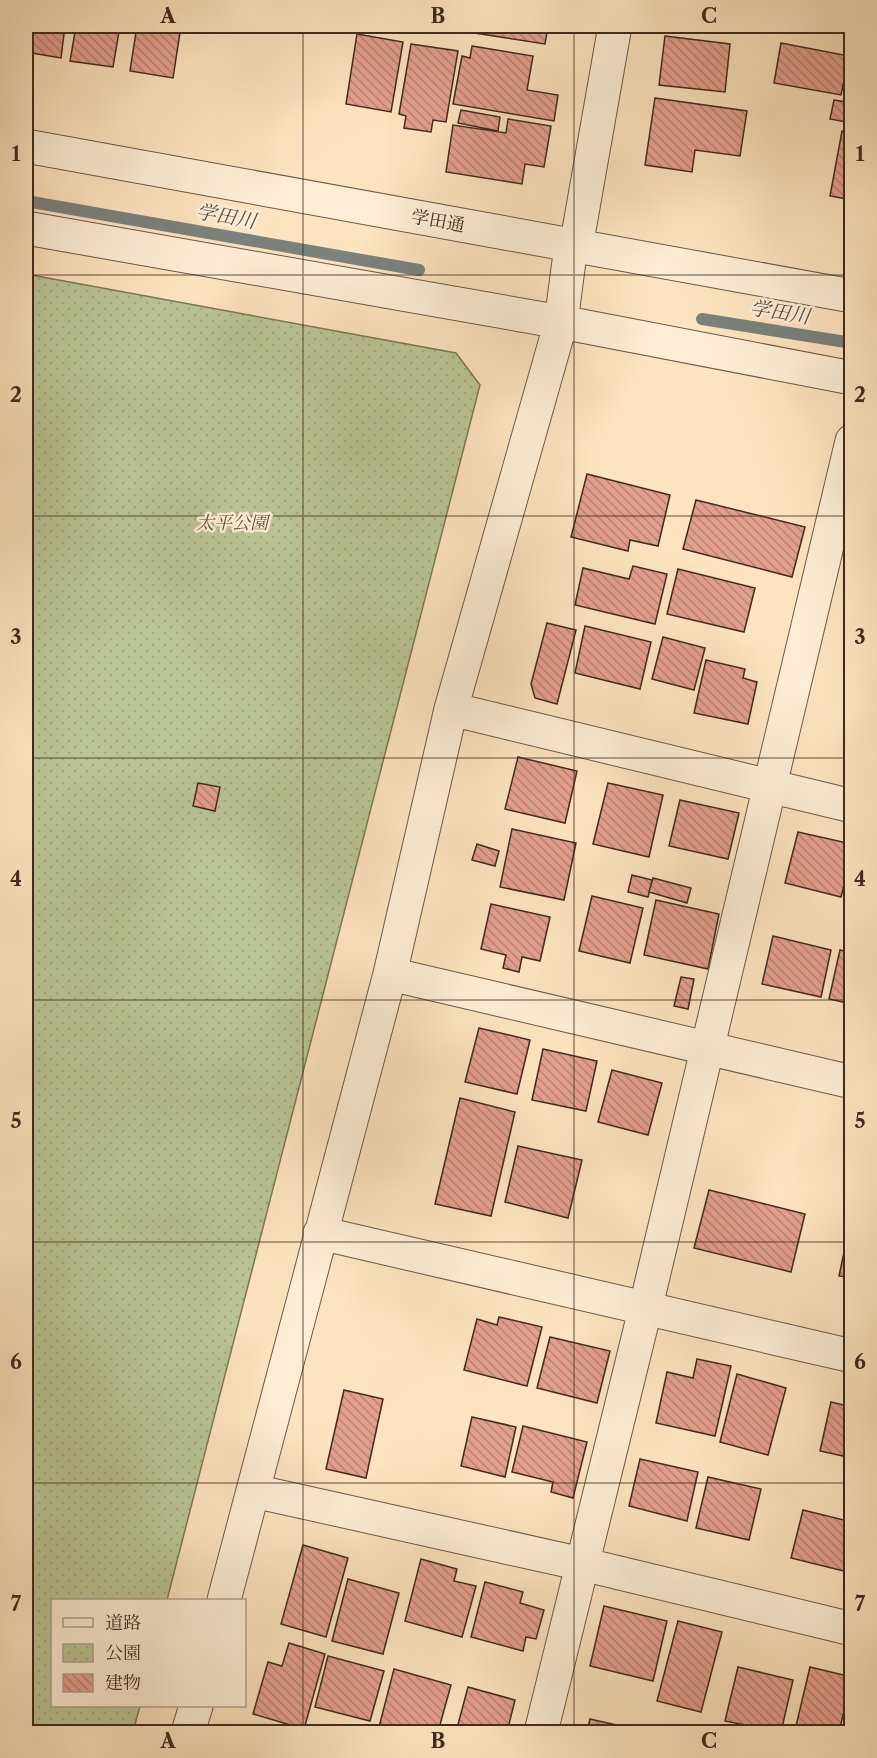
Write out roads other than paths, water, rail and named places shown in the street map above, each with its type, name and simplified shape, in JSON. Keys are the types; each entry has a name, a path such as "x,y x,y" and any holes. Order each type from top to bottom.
{"street":[{"path":"224,1599 390,974 451,709 561,322 615,26"},
{"name":"学田通","path":"26,146 852,296"},
{"path":"26,228 561,322 852,378"},
{"path":"541,1732 852,441"},
{"path":"451,709 852,806"},
{"path":"390,974 852,1082"},
{"path":"320,1233 645,1306 852,1356"},
{"path":"254,1491 582,1564 852,1629"},
{"path":"188,1732 196,1707"}],"waterway":[{"name":"学田川","path":"26,201 419,270"},
{"name":"学田川","path":"702,319 852,343"}],"park label":[{"name":"太平公園","path":"232,523"}]}
